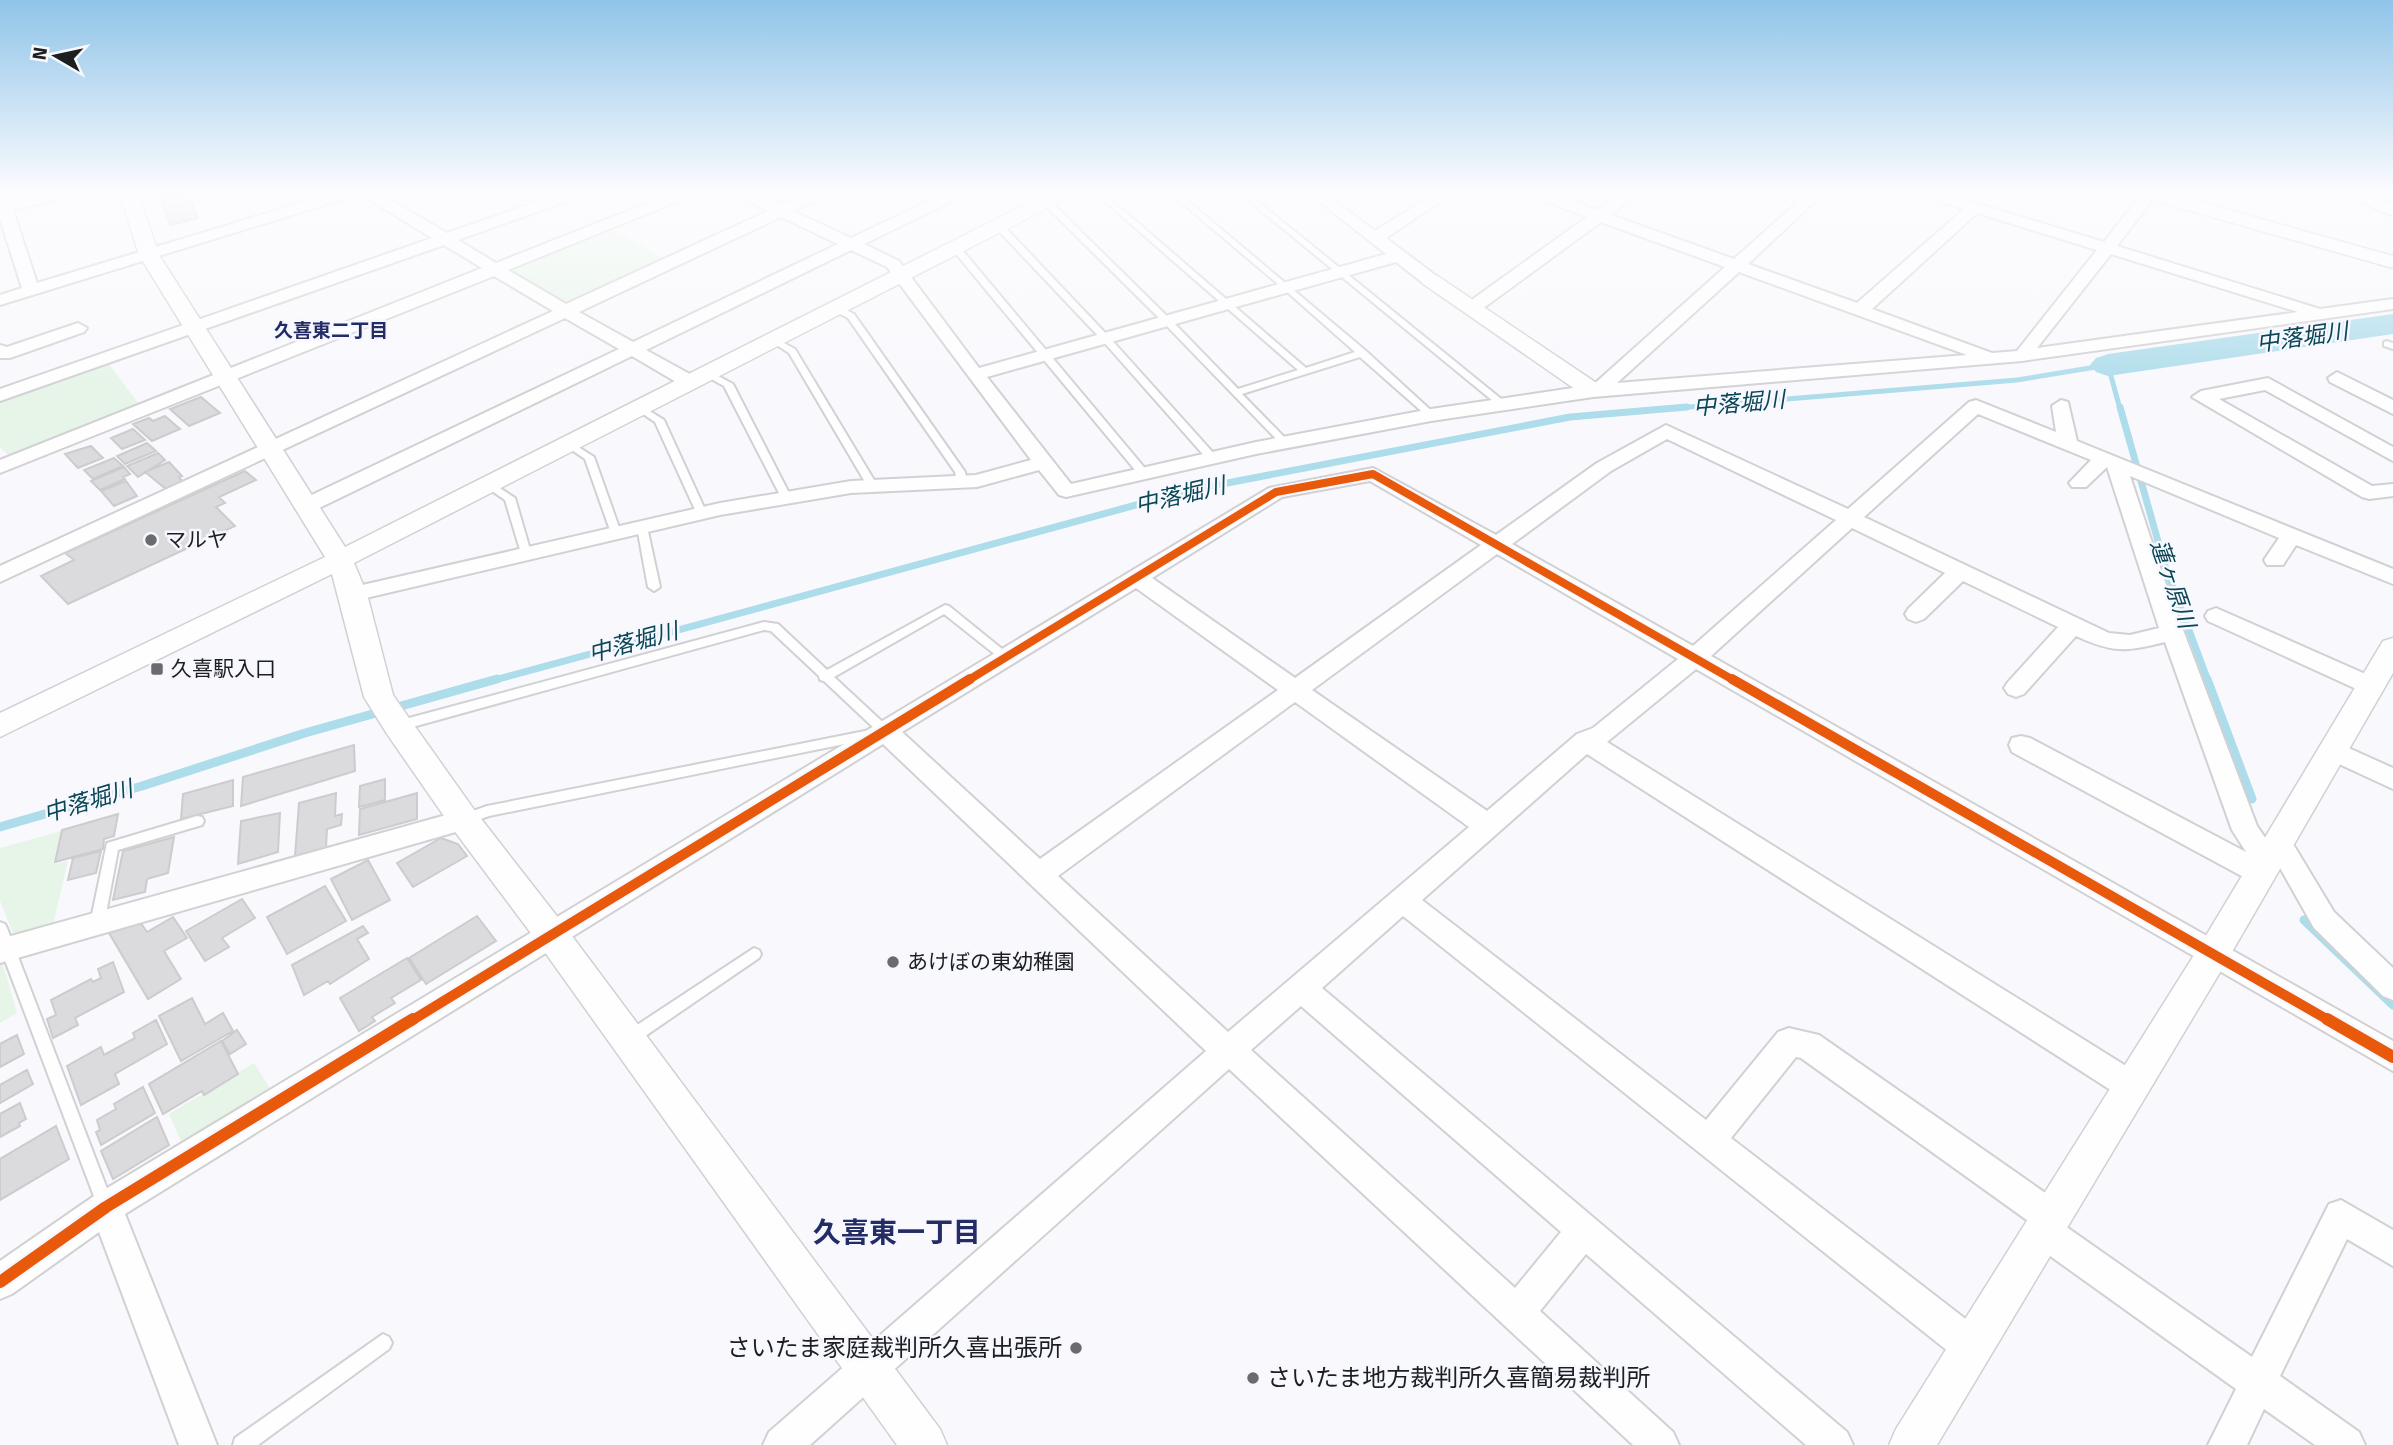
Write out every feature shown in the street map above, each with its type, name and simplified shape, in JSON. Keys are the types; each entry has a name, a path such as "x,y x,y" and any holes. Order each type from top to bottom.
{"street":[{"path":"17,258 31,291"},
{"path":"0,300 138,258"},
{"path":"151,258 340,560 391,715 464,820 551,934 924,1445"},
{"path":"0,395 390,258"},
{"path":"478,258 631,350 699,378"},
{"path":"0,467 522,258"},
{"path":"0,575 678,258"},
{"path":"306,506 821,258"},
{"path":"881,258 894,264 902,274 975,375 1066,491 1284,443 1431,415 1596,390 2022,356 2393,304"},
{"path":"0,726 340,560 933,258"},
{"path":"975,375 1391,258"},
{"path":"1402,258 1596,390"},
{"path":"1472,308 1540,258"},
{"path":"1718,258 1991,358"},
{"path":"1596,390 1743,258"},
{"path":"1859,311 1918,258"},
{"path":"2022,356 2101,258"},
{"path":"2142,258 2320,314"},
{"path":"0,350 4,355 78,328"},
{"path":"2337,378 2392,406"},
{"path":"2393,454 2268,384 2201,397 2369,493 2393,490"},
{"path":"782,1445 1229,1050 1586,741 1602,734 1695,657 1976,406 2393,577"},
{"path":"2061,407 2068,442"},
{"path":"1038,874 1604,467 1666,431 2105,640 2130,643 2174,632"},
{"path":"2079,483 2115,461"},
{"path":"2115,461 2136,530 2245,830 2324,920 2393,987"},
{"path":"353,594 642,527 786,497 872,485 962,483 1044,463"},
{"path":"0,1282 106,1207 1276,492 1373,474 2393,1057"},
{"path":"2275,560 2292,535"},
{"path":"1916,614 1961,570"},
{"path":"1137,578 1488,826"},
{"path":"2216,615 2371,686"},
{"path":"2017,688 2073,625"},
{"path":"1912,1445 2213,954 2393,648"},
{"path":"885,731 1660,1445"},
{"path":"1586,741 2131,1086"},
{"path":"2021,745 2268,858"},
{"path":"2333,750 2393,779"},
{"path":"3,942 97,924 464,820"},
{"path":"1402,901 1972,1347"},
{"path":"1301,988 1834,1445"},
{"path":"1709,1142 1789,1042 1808,1045 2257,1382 2346,1445"},
{"path":"106,1207 198,1445"},
{"path":"2227,1445 2341,1216 2393,1249"},
{"path":"1517,1312 1584,1231"}],"lane":[{"path":"964,258 1144,474"},
{"path":"1030,258 1212,458"},
{"path":"1103,258 1238,392 1284,443"},
{"path":"1176,258 1305,372"},
{"path":"1253,258 1431,415"},
{"path":"1323,258 1503,404"},
{"path":"835,309 851,316 960,472 962,483"},
{"path":"773,340 792,351 872,485"},
{"path":"1238,392 1363,353"},
{"path":"699,378 728,384 786,497"},
{"path":"640,408 659,420 702,514"},
{"path":"569,443 589,457 616,533"},
{"path":"489,484 510,498 526,553"},
{"path":"642,527 654,587"},
{"path":"824,677 945,609 1006,657"},
{"path":"391,715 764,626 774,626 824,677 885,731"},
{"path":"464,820 487,811 885,731"},
{"path":"97,924 112,847 197,821"},
{"path":"3,942 106,1207"},
{"path":"628,1039 754,954"},
{"path":"242,1445 383,1343"}],"green space":[{"path":"538,258 661,258 662,261 571,302 562,301 513,271"},
{"path":"101,364 110,365 138,403 134,408 17,456 8,455 0,447 0,400"},
{"path":"61,831 53,864 68,861 53,925 14,936 0,901 0,848"},
{"path":"0,961 17,1013 0,1023"},
{"path":"254,1063 274,1095 184,1148 169,1114"}],"building":[{"path":"201,397 220,413 189,426 170,409"},
{"path":"165,416 180,429 152,441 133,424 149,418 153,421"},
{"path":"133,429 145,440 122,449 111,438"},
{"path":"147,443 156,451 125,464 117,456"},
{"path":"91,446 103,458 78,468 65,454"},
{"path":"158,453 165,460 138,477 127,466"},
{"path":"114,458 123,466 93,479 84,470"},
{"path":"169,462 182,476 179,477 183,482 166,489 145,472"},
{"path":"124,467 130,474 123,477 125,479 100,490 91,481"},
{"name":"マルヤ","path":"245,471 256,480 219,497 225,503 216,507 235,526 68,604 41,576 74,560 65,553"},
{"path":"126,481 137,496 114,506 101,491"},
{"path":"354,745 355,771 241,806 243,777"},
{"path":"385,779 385,800 359,807 360,786"},
{"path":"233,780 233,806 181,819 183,794"},
{"path":"336,793 335,816 342,814 341,825 327,829 326,848 295,856 299,803"},
{"path":"417,793 417,819 359,835 360,809"},
{"path":"280,813 278,852 238,864 241,821"},
{"path":"118,814 114,836 104,839 103,849 55,862 62,830"},
{"path":"174,837 168,873 147,879 145,892 113,900 123,851"},
{"path":"441,838 458,844 467,856 413,887 397,863"},
{"path":"101,851 96,873 68,880 73,858"},
{"path":"368,860 390,900 352,920 331,879"},
{"path":"325,886 346,921 287,954 267,917"},
{"path":"242,899 255,918 222,938 229,947 205,961 186,931"},
{"path":"477,916 496,941 426,984 409,958"},
{"path":"173,917 187,938 164,951 181,979 148,999 109,933 140,922 147,932"},
{"path":"363,926 368,933 357,939 369,959 330,984 328,981 304,995 292,965"},
{"path":"407,958 421,980 391,998 395,1003 372,1017 375,1021 359,1031 340,998"},
{"path":"113,962 124,992 75,1018 78,1025 53,1038 47,1019 56,1015 51,1000 91,979 93,982 101,978 98,969"},
{"path":"192,998 205,1024 223,1013 233,1031 181,1061 159,1016"},
{"path":"156,1020 167,1044 115,1074 119,1084 81,1105 67,1066 101,1047 104,1055 135,1038 133,1033"},
{"path":"237,1030 246,1044 230,1054 222,1041"},
{"path":"17,1035 24,1054 0,1067 0,1044"},
{"path":"221,1041 238,1074 204,1095 202,1091 163,1114 149,1084"},
{"path":"27,1070 33,1084 0,1103 0,1085"},
{"path":"143,1087 155,1113 101,1145 96,1132 100,1130 97,1120 116,1109 114,1104"},
{"path":"20,1103 26,1119 19,1123 20,1126 0,1137 0,1114"},
{"path":"157,1117 169,1145 113,1179 101,1151"},
{"path":"56,1126 69,1159 0,1200 0,1159"}],"waterway":[{"name":"中落堀川","path":"2108,365 2393,324"},
{"name":"中落堀川","path":"1666,409 2017,380 2108,365 2120,409"},
{"name":"中落堀川","path":"491,681 1191,490 1570,417 1687,407"},
{"name":"蓮ヶ原川","path":"2120,407 2165,566 2208,681"},
{"name":"中落堀川","path":"0,827 142,786 305,733 497,679"},
{"name":"蓮ヶ原川","path":"2207,679 2252,799"},
{"name":"蓮ヶ原川","path":"2304,920 2393,1005"}],"cycle path":[{"path":"0,1282 106,1207 1276,492 1373,474 2393,1057"}],"place":[{"name":"マルヤ","path":"151,540"},
{"name":"久喜駅入口","path":"157,669"},
{"name":"あけぼの東幼稚園","path":"893,962"},
{"name":"さいたま家庭裁判所久喜出張所","path":"1076,1348"},
{"name":"さいたま地方裁判所久喜簡易裁判所","path":"1253,1378"}],"district":[{"name":"久喜東二丁目","path":"331,330"},
{"name":"久喜東一丁目","path":"897,1232"}]}
